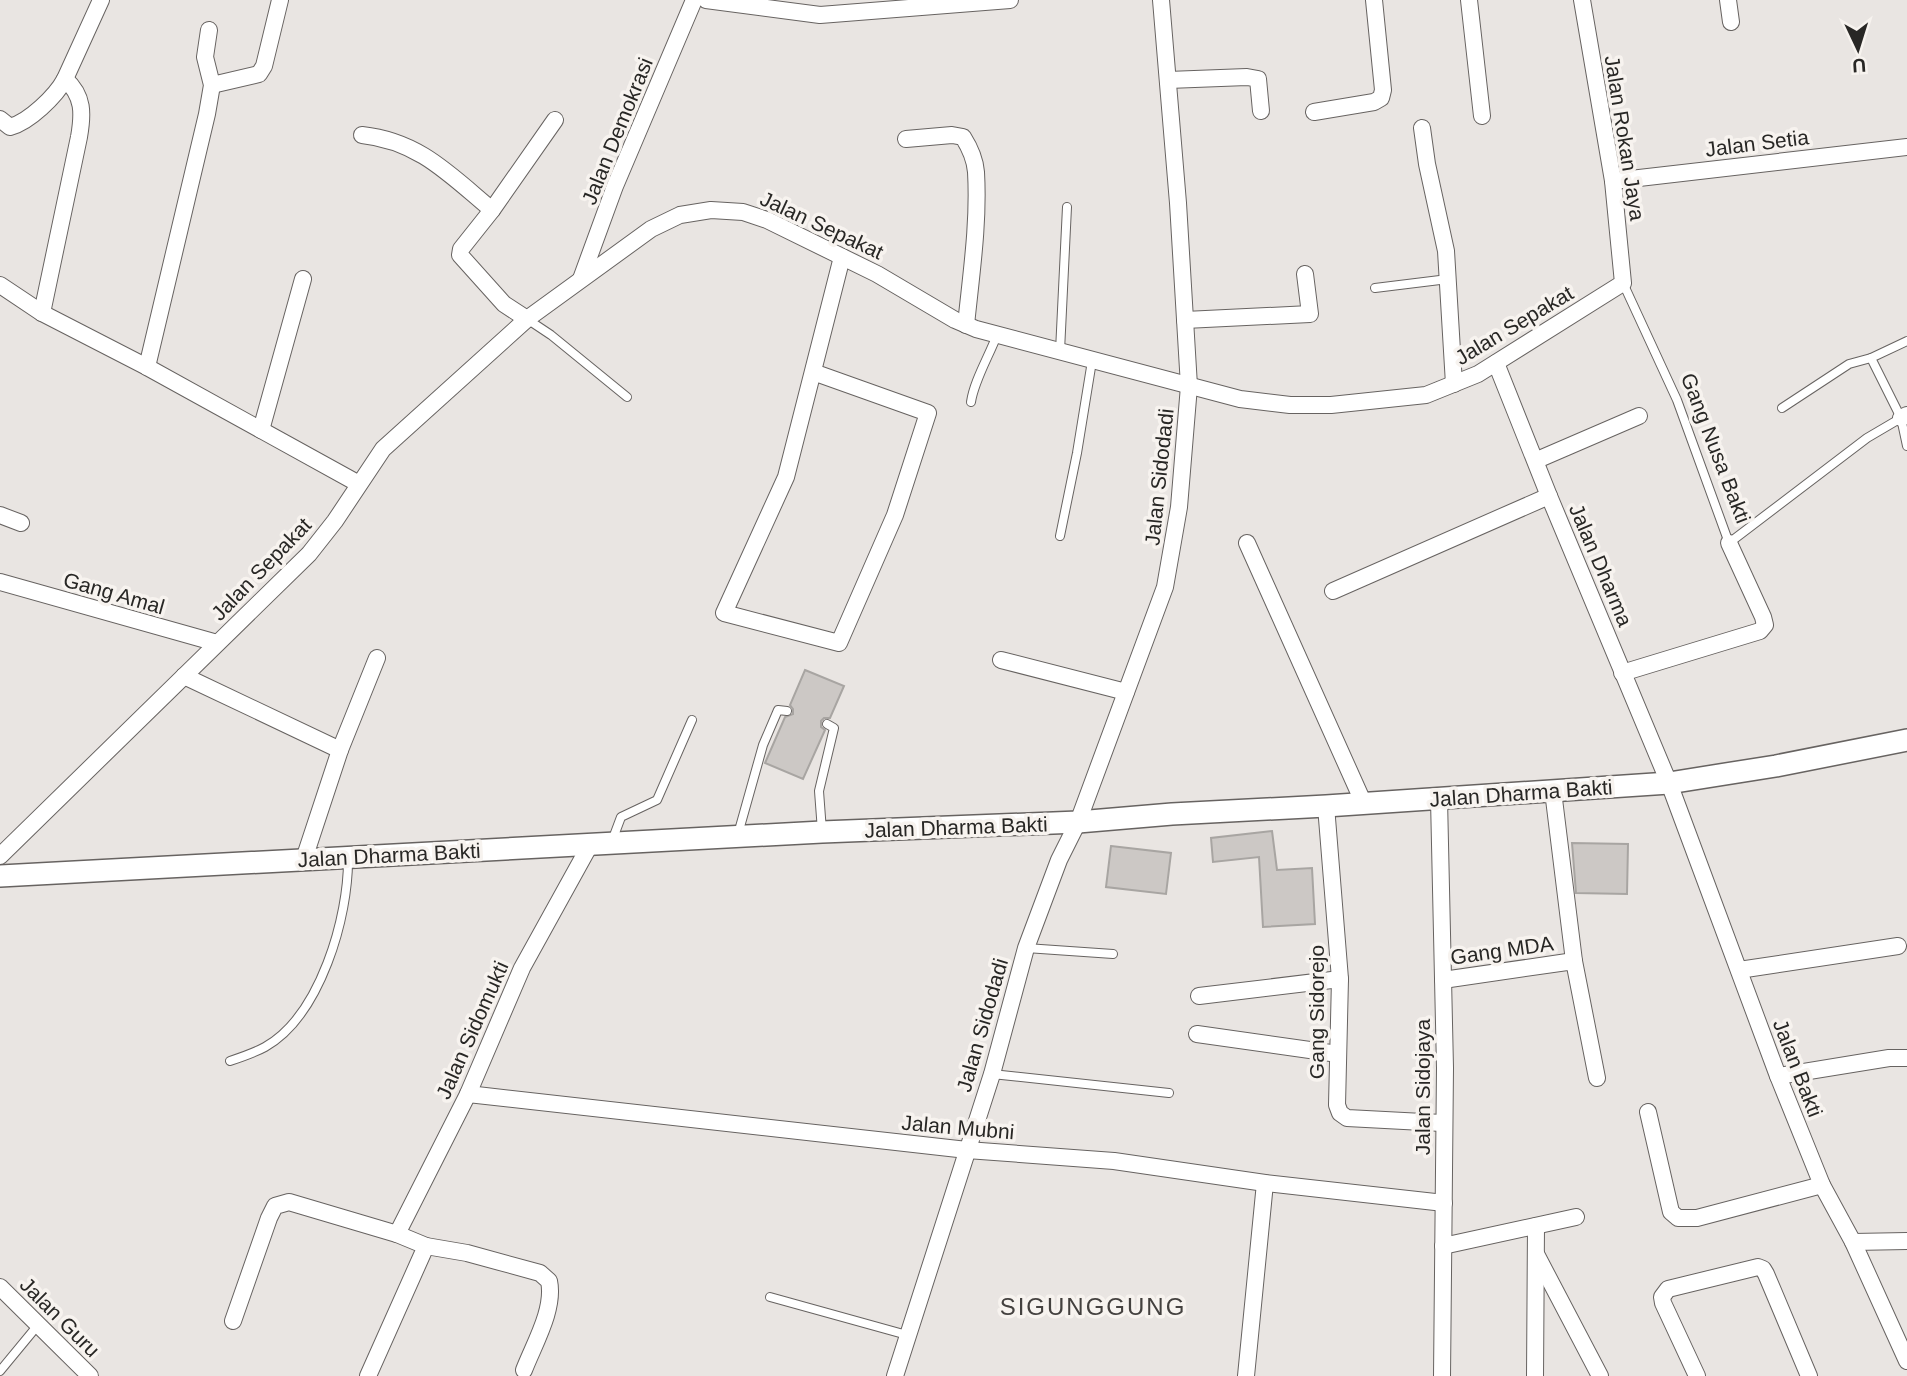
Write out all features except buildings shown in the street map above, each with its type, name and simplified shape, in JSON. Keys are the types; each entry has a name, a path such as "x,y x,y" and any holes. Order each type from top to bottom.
{"main road":[{"name":"Jalan Dharma Bakti","path":"0,876 822,832 1078,822 1669,783 1776,766 1907,740"}],"street":[{"path":"0,119 10,127 17,125 58,92 101,0"},
{"path":"212,85 259,74 264,66 279,0"},
{"name":"Jalan Demokrasi","path":"581,279 615,186 694,0"},
{"path":"706,0 820,15 899,5 1010,0"},
{"name":"Jalan Sidodadi","path":"895,1376 992,1074 1027,948 1059,860 1078,822 1168,575 1179,507 1189,386 1161,0"},
{"path":"1314,112 1381,99 1383,94 1374,0"},
{"path":"1469,0 1482,116"},
{"name":"Jalan Rokan Jaya","path":"1582,0 1613,181 1623,283"},
{"path":"1728,0 1731,22"},
{"path":"147,367 212,85 205,57 209,30"},
{"path":"1168,80 1247,76 1258,79 1261,111"},
{"path":"43,313 82,116 81,101 73,86 65,79"},
{"path":"527,319 504,304 460,255 461,249 555,120"},
{"path":"1422,128 1446,251 1454,384"},
{"path":"362,135 386,138 409,146 492,210"},
{"path":"906,139 952,135 963,137 970,148 976,171 973,253 966,325"},
{"name":"Jalan Setia","path":"1613,181 1907,146"},
{"name":"Jalan Sepakat","path":"0,856 309,554 335,521 383,449 527,319 651,229 680,215 711,210 743,212 900,286 966,325 1240,399 1290,405 1380,401 1426,395 1496,363 1623,283"},
{"path":"813,372 928,413 895,515 839,643 724,613 786,477 842,257"},
{"path":"1185,320 1310,314 1305,274"},
{"path":"261,430 303,279"},
{"path":"0,285 43,313 359,484"},
{"name":"Jalan Dharma","path":"1496,363 1669,783"},
{"path":"1536,460 1639,416"},
{"path":"1333,591 1549,496"},
{"path":"0,515 21,523"},
{"path":"1622,673 1759,631 1765,625 1729,543"},
{"path":"1247,544 1364,804"},
{"name":"Gang Amal","path":"0,582 217,643"},
{"path":"304,859 340,750 377,658"},
{"path":"1002,660 1126,692"},
{"path":"184,676 340,750"},
{"name":"Jalan Bakti","path":"1669,783 1778,1076 1822,1185 1853,1242 1907,1361"},
{"path":"1553,791 1574,961"},
{"name":"Jalan Sidojaya","path":"1439,799 1445,1068 1442,1376"},
{"name":"Gang Sidorejo","path":"1326,806 1340,979 1337,1105 1340,1113 1347,1118 1443,1123"},
{"name":"Jalan Sidomukti","path":"397,1234 468,1094 522,968 600,844"},
{"path":"1739,970 1898,946"},
{"name":"Gang MDA","path":"1443,980 1574,961 1597,1078"},
{"path":"1199,996 1340,979"},
{"path":"1197,1034 1338,1054"},
{"path":"1778,1076 1889,1058 1907,1058"},
{"name":"Jalan Mubni","path":"468,1094 967,1150 1114,1161 1265,1183 1444,1203"},
{"path":"1648,1112 1671,1212 1678,1218 1697,1218 1822,1185"},
{"path":"1246,1376 1265,1183"},
{"path":"233,1321 269,1218 275,1206 289,1202 397,1234 426,1246 467,1253 540,1273 549,1281 551,1292 524,1370"},
{"path":"1443,1246 1576,1217"},
{"path":"1535,1226 1535,1376"},
{"path":"1853,1242 1907,1241"},
{"path":"368,1376 426,1246"},
{"path":"1534,1251 1600,1376"},
{"path":"1697,1376 1662,1297 1668,1289 1758,1267 1766,1274 1809,1376"},
{"name":"Jalan Guru","path":"0,1287 90,1376"}],"lane":[{"path":"1060,352 1067,208"},
{"path":"1375,288 1448,279"},
{"name":"Gang Nusa Bakti","path":"1623,283 1677,400 1729,543 1867,438 1904,417"},
{"path":"527,319 551,335 627,397"},
{"path":"971,402 973,388 996,335"},
{"path":"1782,408 1849,365 1907,341"},
{"path":"1871,358 1904,417 1907,446"},
{"path":"1060,536 1092,361"},
{"path":"738,837 763,745 778,710 787,711"},
{"path":"600,844 621,817 657,800 692,720"},
{"path":"822,832 819,791 834,728 827,724"},
{"path":"230,1061 266,1046 304,1010 322,977 346,905 349,885 348,856"},
{"path":"1027,948 1113,954"},
{"path":"992,1074 1169,1093"},
{"path":"770,1297 907,1335"},
{"path":"0,1371 38,1325"}],"district":[{"name":"SIGUNGGUNG","path":"1093,1306"}]}
